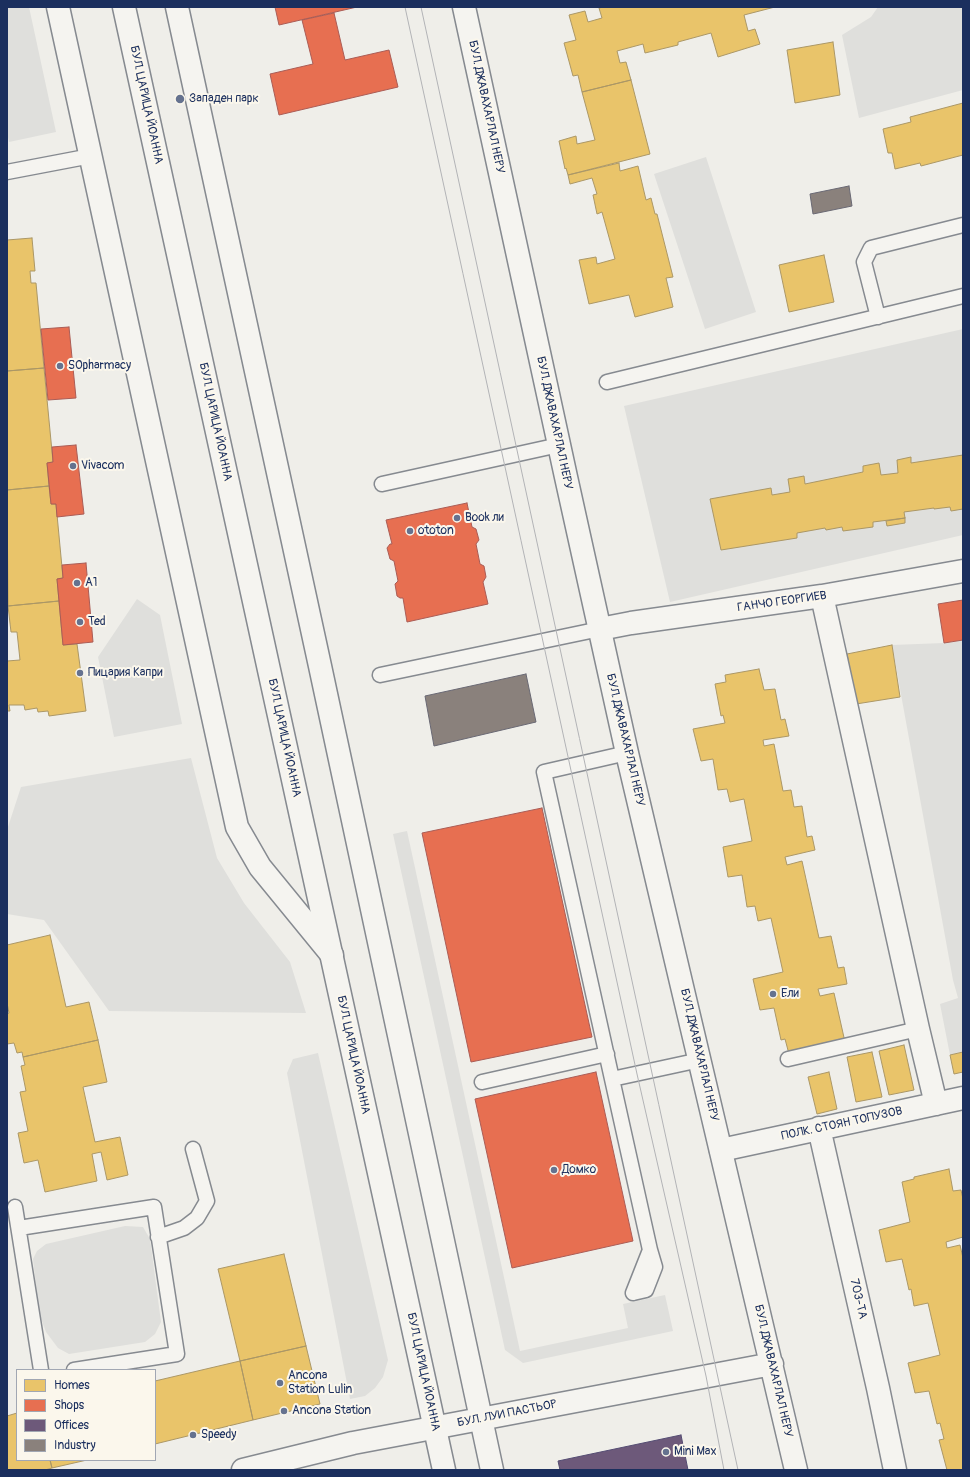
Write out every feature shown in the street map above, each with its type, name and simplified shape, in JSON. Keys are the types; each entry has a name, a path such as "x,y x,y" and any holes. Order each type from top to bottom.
{"street":[{"path":"58,7 237,827 260,867 332,955"},
{"name":"БУЛ. ЦАРИЦА ЙОАННА","path":"124,7 444,1470"},
{"path":"177,7 492,1470"},
{"name":"БУЛ. ДЖАВАХАРЛАЛ НЕРУ","path":"464,7 559,445 628,753 796,1470"},
{"name":"ГАНЧО ГЕОРГИЕВ","path":"600,629 631,623 822,596 963,571"},
{"path":"822,596 936,1104"},
{"name":"ПОЛК. СТОЯН ТОПУЗОВ","path":"721,1150 963,1098"},
{"name":"703-ТА","path":"819,1128 895,1470"},
{"name":"БУЛ. ЛУИ ПАСТЬОР","path":"243,1470 353,1443 772,1364"}],"lane":[{"path":"7,172 91,156"},
{"path":"878,317 864,262 872,248 963,225"},
{"path":"607,382 963,296"},
{"path":"382,484 559,445"},
{"path":"380,675 600,629"},
{"path":"628,753 544,772 650,1250"},
{"path":"788,1059 918,1029"},
{"path":"482,1082 607,1054"},
{"path":"612,1079 700,1060"},
{"path":"158,1237 184,1228 197,1218 206,1201 193,1149"},
{"path":"15,1207 41,1369"},
{"path":"19,1228 154,1207 177,1354 80,1369"}],"shaded area":[{"path":"7,7 29,7 56,132 9,142 7,132"},
{"path":"878,7 963,7 963,90 859,118 842,35 871,17"},
{"path":"706,157 756,312 705,329 654,174"},
{"path":"963,329 963,535 670,602 624,406"},
{"path":"137,599 160,615 182,724 114,737 98,657"},
{"path":"963,640 963,1052 950,1055 940,1004 958,998 953,980 892,645 944,643"},
{"path":"191,758 217,858 244,903 290,962 306,1013 109,1011 44,920 7,914 7,830 21,787"},
{"path":"407,831 520,1351 628,1328 623,1304 665,1295 673,1331 523,1363 505,1350 393,834"},
{"path":"318,1053 388,1360 383,1377 375,1388 365,1396 350,1399 287,1073 293,1059"},
{"path":"125,1226 143,1227 150,1239 161,1322 155,1334 145,1342 69,1354 58,1348 46,1332 39,1313 33,1259 37,1251 46,1244"}],"building: Homes":[{"path":"775,7 744,15 748,31 755,29 760,44 718,57 711,33 678,42 678,45 645,53 643,44 617,51 620,63 626,62 631,80 582,92 578,75 573,76 564,43 576,40 569,15 585,11 588,22 602,18 599,8"},
{"path":"833,42 840,95 795,103 787,50"},
{"path":"631,80 650,154 568,175 566,168 565,169 559,141 576,136 577,144 595,140 582,92"},
{"path":"963,103 963,155 921,166 920,163 895,169 892,153 888,153 883,129 911,122 910,117"},
{"path":"619,163 620,171 638,166 646,200 651,198 655,214 657,214 673,277 666,278 673,307 635,317 629,295 589,304 579,260 596,257 597,264 615,259 602,212 597,214 593,195 597,194 592,178 570,184 568,175"},
{"path":"32,238 35,271 30,271 31,283 36,283 44,368 7,371 7,240"},
{"path":"824,255 834,302 789,312 779,265"},
{"path":"44,368 53,462 47,463 49,486 7,490 7,371"},
{"path":"963,455 963,509 951,511 950,507 904,512 905,518 873,522 873,527 843,531 842,527 826,530 825,528 797,533 797,538 721,550 710,499 771,488 772,495 790,492 788,479 804,476 805,484 863,472 863,466 879,463 881,475 898,473 897,460 911,457 911,463"},
{"path":"49,486 51,504 56,504 63,578 57,579 59,601 8,606 7,490"},
{"path":"905,518 905,523 887,526 886,521"},
{"path":"59,601 63,645 77,644 86,711 49,716 48,711 38,712 37,708 25,710 24,705 9,705 10,711 7,711 7,661 20,660 17,632 11,632 8,606"},
{"path":"892,645 900,697 856,704 847,654"},
{"path":"759,669 764,690 775,689 781,720 785,719 789,736 763,740 764,746 774,744 783,791 791,790 794,807 802,806 807,837 812,836 815,850 785,857 787,865 802,861 819,938 831,936 838,968 844,967 847,984 818,989 820,996 834,993 845,1042 789,1054 785,1039 781,1040 774,1008 760,1010 753,979 783,972 771,918 758,921 755,906 747,907 742,875 728,877 723,847 752,841 744,799 730,802 727,789 718,790 713,759 701,761 693,729 725,723 723,715 721,716 715,684 726,682 725,675"},
{"path":"50,935 66,1007 89,1002 98,1040 23,1057 22,1052 17,1053 14,1043 7,1044 7,1014 9,1013 7,1003 7,945"},
{"path":"98,1040 107,1082 83,1087 95,1142 120,1137 128,1175 107,1180 101,1152 92,1154 97,1181 45,1192 38,1160 24,1163 18,1133 28,1131 20,1092 26,1091 21,1066 25,1065 23,1057"},
{"path":"904,1045 914,1090 889,1095 879,1051"},
{"path":"872,1052 882,1097 856,1102 847,1057"},
{"path":"963,1052 963,1072 954,1074 950,1055"},
{"path":"829,1072 837,1109 817,1114 808,1077"},
{"path":"949,1169 953,1191 961,1190 963,1199 963,1237 946,1242 947,1248 960,1245 963,1258 963,1470 947,1470 939,1440 944,1439 940,1423 937,1424 929,1391 915,1393 908,1363 940,1355 928,1303 914,1306 911,1289 909,1290 902,1259 886,1262 879,1230 910,1222 902,1182 914,1179 914,1177"},
{"path":"284,1254 306,1346 240,1361 218,1269"},
{"name":"Ancona Station Lulin","path":"306,1346 320,1404 253,1420 240,1361"},
{"path":"240,1361 253,1420 156,1444 156,1381"},
{"path":"16,1413 16,1461 50,1461 52,1468 45,1470 7,1470 7,1416"},
{"path":"50,1461 83,1461 52,1468"}],"building: Shops":[{"path":"275,7 357,7 279,25"},
{"path":"334,13 345,60 389,50 398,87 279,115 270,74 313,64 302,20"},
{"path":"69,327 76,398 48,400 41,329"},
{"path":"76,445 84,514 57,517 56,504 51,504 47,463 53,462 52,447"},
{"path":"467,503 472,527 476,529 479,540 476,544 480,564 484,566 486,577 483,582 488,604 407,622 403,598 397,596 395,584 398,581 394,561 390,559 387,548 390,544 392,544 386,520"},
{"path":"86,563 93,642 63,645 57,579 63,578 62,565"},
{"path":"963,600 963,640 944,643 938,604"},
{"path":"542,808 592,1037 471,1062 422,833"},
{"name":"Домко","path":"596,1072 633,1241 512,1268 475,1099"}],"building: Offices":[{"path":"681,1435 688,1470 560,1470 558,1461"}],"building: Industry":[{"path":"849,186 852,206 813,214 810,194"},
{"path":"526,674 536,722 434,746 425,696"}],"tram line":[{"path":"405,7 637,1074 706,1376 724,1470"},
{"path":"421,7 738,1470"}],"place":[{"name":"Западен парк","path":"180,99"},
{"name":"SOpharmacy","path":"60,366"},
{"name":"Vivacom","path":"73,466"},
{"name":"Book ли","path":"457,518"},
{"name":"ototon","path":"410,531"},
{"name":"A1","path":"77,583"},
{"name":"Ted","path":"80,622"},
{"name":"Пицария Капри","path":"80,673"},
{"name":"Ели","path":"773,994"},
{"name":"Домко","path":"554,1170"},
{"name":"Ancona Station Lulin","path":"280,1383"},
{"name":"Ancona Station","path":"284,1411"},
{"name":"Speedy","path":"193,1435"},
{"name":"Mini Max","path":"666,1452"}]}
